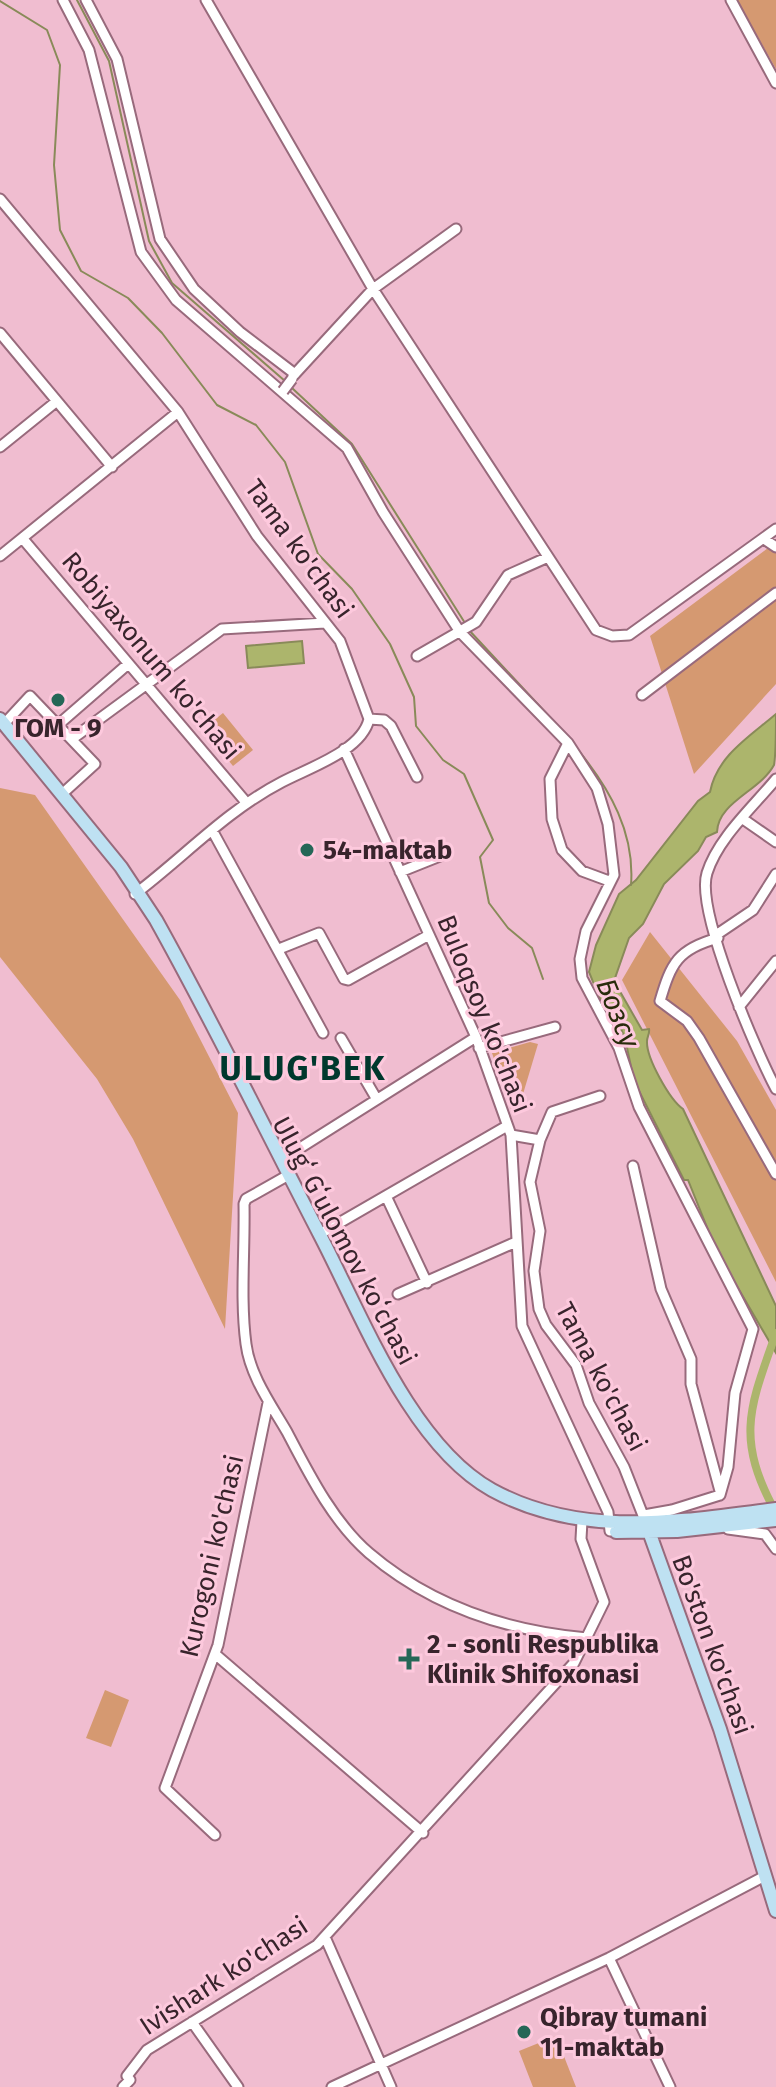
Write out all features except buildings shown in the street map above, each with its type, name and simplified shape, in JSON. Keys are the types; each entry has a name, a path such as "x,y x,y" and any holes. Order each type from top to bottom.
{"main road":[{"name":"Ulugʻ Gʻulomov koʻchasi","path":"1,722 62,794 137,893 194,989 401,1388 443,1447 469,1474 493,1490 581,1524"},
{"name":"Ulugʻ Gʻulomov koʻchasi","path":"1,722 137,893 198,1005 378,1358 440,1450 466,1478 491,1495 535,1514 610,1528 757,1517"},
{"path":"757,1517 776,1509"},
{"name":"Ulugʻ Gʻulomov koʻchasi","path":"646,1524 677,1531 720,1527 757,1517"},
{"path":"757,1517 776,1520"},
{"name":"Bo'ston ko'chasi","path":"646,1524 720,1729 776,1911"},
{"path":"659,1563 662,1545 677,1531"}],"street":[{"path":"63,0 89,50 141,252 176,300 347,448 383,512 463,632 568,743 597,788 608,824 614,875 586,931 580,959 582,978 619,1048 639,1107 753,1329 735,1393 728,1467 720,1495"},
{"path":"86,0 117,59 160,239 194,289 293,377"},
{"path":"206,0 373,289 546,558 596,630 612,636 629,635 776,529"},
{"path":"731,0 776,83"},
{"name":"Tama ko'chasi","path":"0,199 178,412 257,536 340,641 369,719"},
{"path":"284,392 293,377 373,289 456,229"},
{"path":"0,333 112,467"},
{"path":"0,447 57,401"},
{"path":"0,556 178,412"},
{"name":"Robiyaxonum ko'chasi","path":"23,539 245,801"},
{"path":"764,539 776,547"},
{"path":"417,656 476,622 508,575 546,558"},
{"path":"642,695 776,593"},
{"path":"72,739 222,629 325,623"},
{"path":"59,724 128,664"},
{"path":"1,722 30,696 95,764 62,794"},
{"path":"137,893 245,801 344,749 367,730 369,719 384,720 391,726 417,777"},
{"path":"568,743 550,779 552,819 562,850 582,871 609,881"},
{"name":"Buloqsoy ko'chasi","path":"344,749 476,1037 509,1131 522,1326 608,1512 610,1528"},
{"path":"776,779 719,848 706,875 709,910 739,1007 776,1089"},
{"path":"743,819 776,842"},
{"path":"212,830 323,1033"},
{"path":"400,872 445,854"},
{"path":"776,874 753,910 717,937 685,950 668,975 660,1001 687,1021 699,1038 776,1174"},
{"path":"279,949 319,933 344,979 348,980 429,935"},
{"path":"739,1007 776,961"},
{"path":"479,1048 555,1027"},
{"path":"281,1160 476,1037"},
{"path":"341,1038 376,1098"},
{"name":"Tama ko'chasi","path":"600,1096 552,1112 540,1140 530,1182 540,1231 534,1271 539,1309 546,1325 576,1365 589,1403 624,1467 646,1524"},
{"path":"320,1234 509,1131 540,1140"},
{"path":"633,1166 661,1289 691,1359 691,1384 720,1495"},
{"path":"285,1177 246,1199 244,1204 246,1343 268,1403 321,1495 368,1552 426,1592 471,1614 511,1627 587,1638"},
{"path":"386,1196 427,1283"},
{"path":"398,1294 516,1242"},
{"name":"Kurogoni ko'chasi","path":"215,1835 165,1788 215,1654 268,1403"},
{"path":"646,1524 672,1510 720,1495"},
{"name":"Ivishark ko'chasi","path":"123,2087 130,2080 127,2076 147,2050 325,1937 423,1833 574,1663 604,1602 581,1539 581,1524"},
{"path":"720,1527 765,1534 776,1549"},
{"path":"215,1654 423,1833"},
{"path":"332,2087 609,1958 765,1876"},
{"path":"325,1937 391,2087"},
{"path":"609,1958 670,2087"},
{"path":"192,2022 238,2087"}],"shaded area":[{"path":"737,0 776,0 776,69"},
{"path":"776,542 776,684 694,774 650,636"},
{"path":"223,713 253,750 233,766 203,729"},
{"path":"0,788 35,795 180,1000 238,1113 225,1329 133,1139 97,1079 0,957"},
{"path":"650,932 737,1041 776,1110 776,1282 622,980"},
{"path":"530,1042 538,1044 517,1114 512,1112 492,1053"},
{"path":"105,1690 129,1700 111,1747 86,1738"},
{"path":"556,2036 576,2087 533,2087 519,2051"}],"water":[{"path":"302,641 304,663 248,668 246,646"},
{"name":"Бозсу","path":"776,714 774,765 768,774 732,804 719,822 717,832 706,837 698,851 664,884 643,924 629,938 614,981 642,1030 649,1029 648,1048 655,1068 683,1109 776,1306 776,1353 717,1252 688,1180 684,1180 634,1081 625,1038 615,1015 606,1014 589,972 596,945 619,894 636,880 698,801 710,792 719,768 727,758"}],"waterway":[{"path":"77,0 109,61 149,241 172,283 285,381"},
{"path":"0,1 47,30 60,65 54,165 60,230 81,271 128,298 162,333 217,405 256,425 285,462 318,554 352,589 390,644 414,697 416,726 443,760 464,774 493,840 480,857 489,903 508,928 532,948 543,979"},
{"path":"292,388 352,444 465,623"},
{"path":"468,629 559,727"},
{"path":"578,750 600,780 618,813 629,847 631,885"},
{"path":"775,1511 755,1462 751,1422 759,1382 776,1333"}],"place":[{"name":"ГОМ - 9","path":"58,700"},
{"name":"54-maktab","path":"307,850"},
{"name":"2 - sonli Respublika Klinik Shifoxonasi","path":"409,1659"},
{"name":"Qibray tumani 11-maktab","path":"524,2032"}],"district":[{"name":"ULUG'BEK","path":"303,1068"}]}
